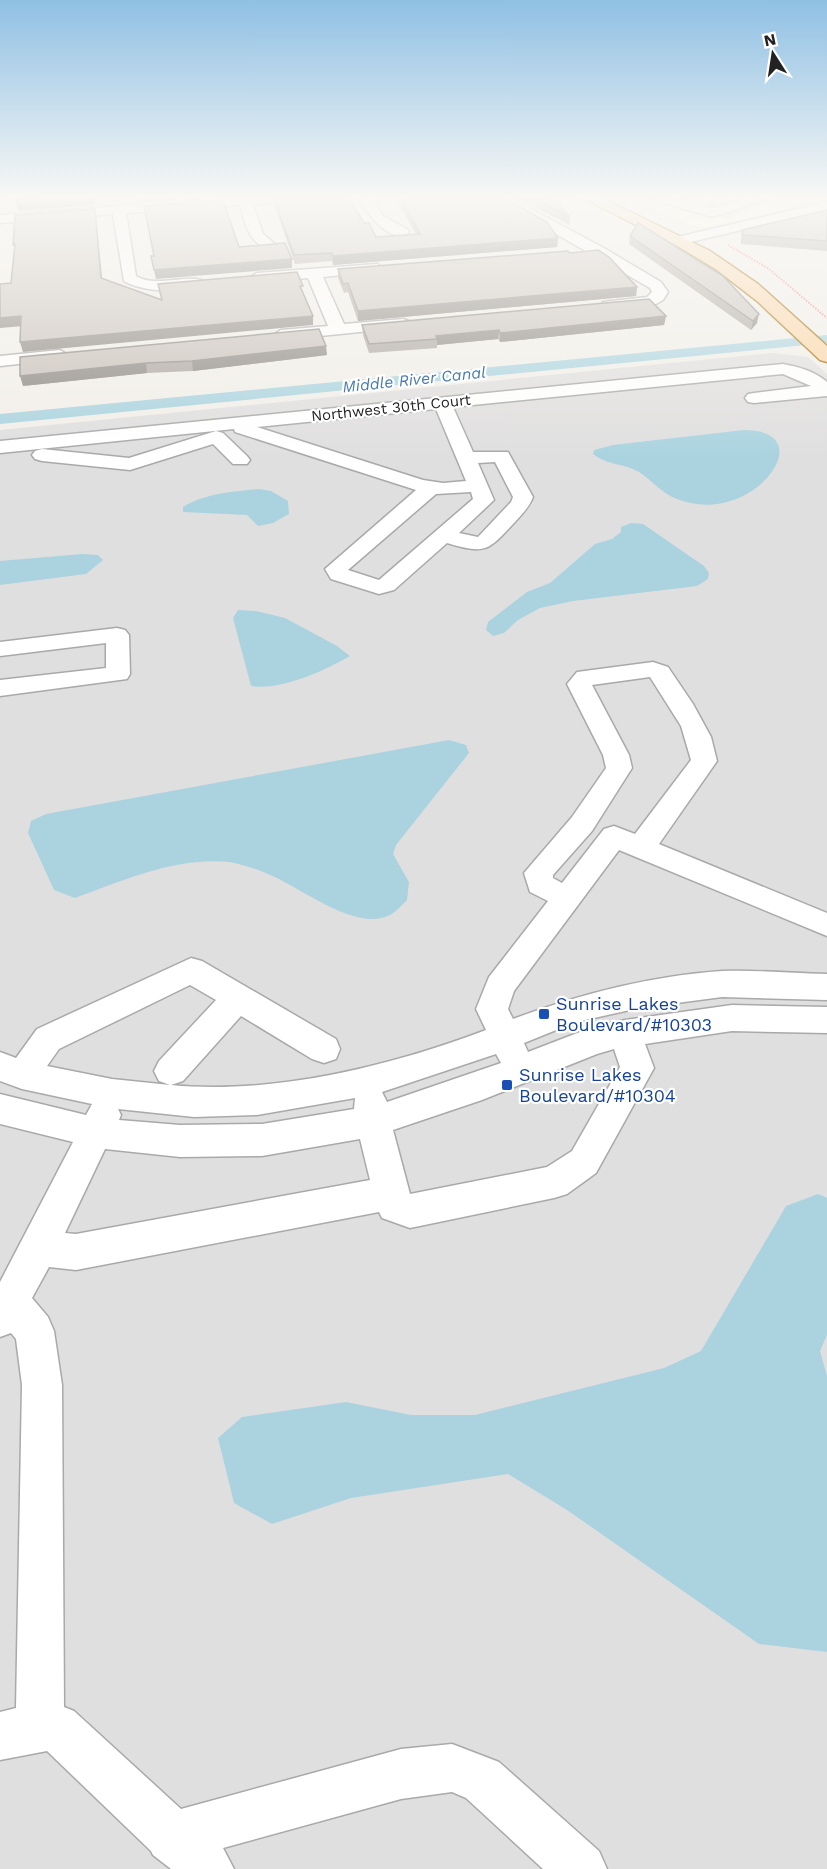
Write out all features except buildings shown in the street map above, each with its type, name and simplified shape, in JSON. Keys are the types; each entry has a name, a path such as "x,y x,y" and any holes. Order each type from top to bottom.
{"main road":[{"path":"746,283 826,355"},
{"path":"768,283 823,325"}],"street":[{"path":"135,283 156,286 195,283"},
{"path":"318,283 338,330"},
{"path":"592,306 650,301 658,297 660,292 653,283"},
{"path":"268,336 419,322"},
{"path":"0,361 81,353"},
{"name":"Northwest 30th Court","path":"0,447 127,444 247,425 783,369 802,373 815,379 826,390"},
{"path":"754,398 826,390"},
{"path":"795,393 809,407"},
{"path":"432,487 336,569 339,574 379,587 386,585 484,500 442,403"},
{"path":"0,457 29,454 130,464 247,425 432,487 443,489 479,485"},
{"path":"216,437 240,460"},
{"path":"444,535 473,544 485,542 520,504 523,497 501,456 467,458"},
{"path":"0,649 117,635 118,674 0,688"},
{"path":"521,1069 503,1037 492,1009 500,986 567,898 628,842 704,761 704,748 698,735 660,672 653,669 586,677 579,684 616,755 619,768 582,824 538,873 540,884 567,898"},
{"path":"582,824 827,925"},
{"path":"11,1070 48,1039 191,970 324,1049"},
{"path":"11,1070 112,1094 194,1102 257,1100 366,1082 462,1053 572,1010 639,995 722,984 827,987"},
{"path":"171,1071 238,998"},
{"path":"0,1110 96,1133 180,1141 262,1140 374,1121 470,1090 593,1041 625,1033 732,1018 827,1020"},
{"path":"366,1082 390,1193 395,1206 410,1211 554,1182 584,1162 637,1068 625,1033"},
{"path":"112,1094 96,1133 5,1311 34,1331 42,1385 20,1732 57,1728 171,1837 208,1869"},
{"path":"39,1248 76,1252 390,1193"},
{"path":"171,1837 401,1774 452,1768 482,1779 581,1869"}],"path":[{"path":"783,283 823,325"}],"shaded area":[{"path":"772,353 808,357 827,374 827,1869 0,1869 0,430"}],"water":[{"path":"744,430 767,434 778,445 778,460 769,476 753,490 730,501 705,505 677,499 666,494 639,472 604,461 593,454 594,450 613,445"},
{"path":"259,489 271,491 288,501 289,514 273,523 258,526 247,515 183,512 183,507 201,499"},
{"path":"631,523 643,524 704,566 709,573 708,579 697,586 573,601 540,608 518,620 504,633 493,636 486,630 488,622 527,592 550,583 595,544 612,539 621,532 621,527"},
{"path":"82,554 98,555 103,560 86,574 0,585 0,561"},
{"path":"238,610 256,611 285,618 337,646 350,656 328,668 288,683 263,687 251,686 233,618"},
{"path":"449,740 466,745 469,753 396,845 393,854 409,882 407,900 392,914 376,919 361,918 345,913 268,874 229,862 209,861 170,866 131,877 75,898 54,890 28,833 31,821 46,814"},
{"path":"818,1194 827,1198 827,1335 820,1351 827,1376 827,1652 759,1644 567,1510 508,1474 351,1498 272,1524 234,1503 218,1438 242,1417 346,1402 411,1415 475,1415 664,1368 701,1351 786,1206"}],"waterway":[{"name":"Middle River Canal","path":"0,419 827,339"}],"place":[{"name":"Sunrise Lakes Boulevard/#10303","path":"544,1014"},
{"name":"Sunrise Lakes Boulevard/#10304","path":"507,1085"}]}
